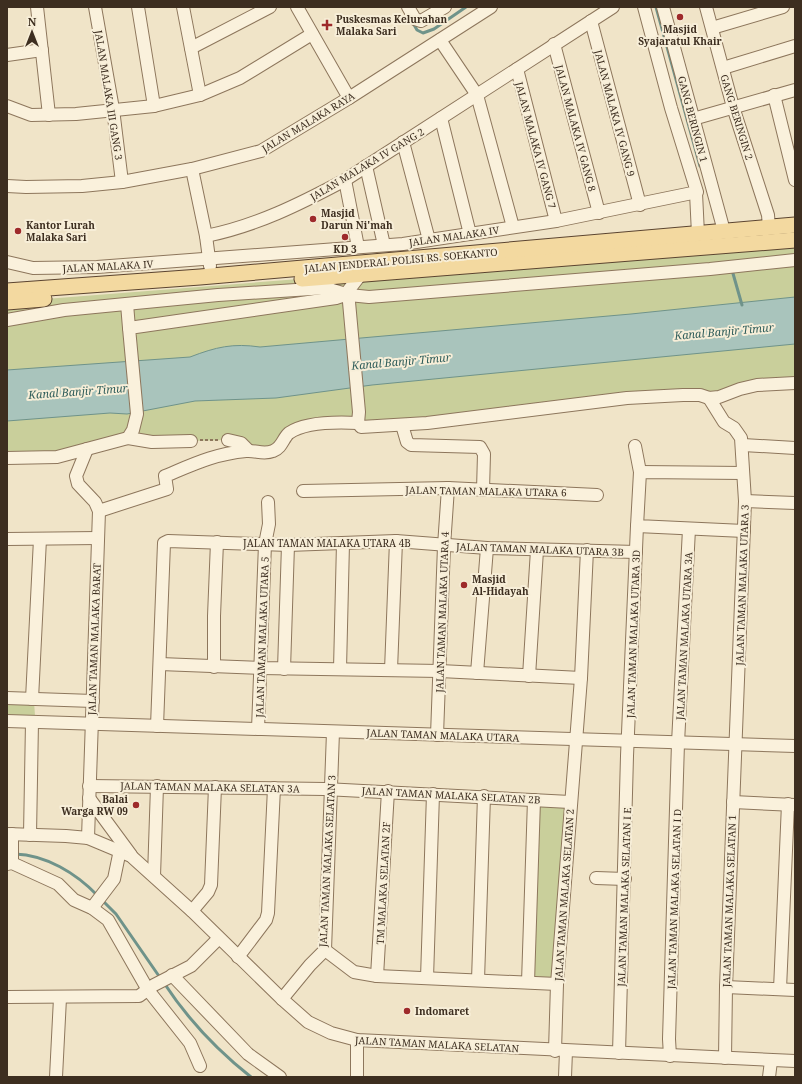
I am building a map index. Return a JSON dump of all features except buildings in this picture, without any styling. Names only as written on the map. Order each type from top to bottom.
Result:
[{"type":"main road","name":"JALAN JENDERAL POLISI RS. SOEKANTO","points":[[7,292],[211,276],[795,225]]},
{"type":"main road","name":"JALAN JENDERAL POLISI RS. SOEKANTO","points":[[7,302],[795,240]]},
{"type":"street","points":[[37,7],[49,115]]},
{"type":"street","name":"JALAN MALAKA III GANG 3","points":[[95,7],[113,109],[122,182]]},
{"type":"street","points":[[138,7],[154,106]]},
{"type":"street","points":[[183,7],[200,95]]},
{"type":"street","points":[[191,48],[270,7]]},
{"type":"street","points":[[297,7],[349,98]]},
{"type":"street","points":[[408,7],[413,17],[421,21],[445,7]]},
{"type":"street","name":"JALAN MALAKA RAYA","points":[[7,186],[26,188],[82,186],[122,182],[192,169],[261,151],[349,98],[491,7]]},
{"type":"street","name":"JALAN MALAKA IV GANG 2","points":[[206,236],[238,230],[301,203],[345,180],[612,7]]},
{"type":"street","points":[[644,7],[698,188],[696,192],[698,234]]},
{"type":"street","name":"GANG BERINGIN 1","points":[[664,7],[687,102],[724,231]]},
{"type":"street","name":"GANG BERINGIN 2","points":[[706,7],[733,107],[768,215],[769,227]]},
{"type":"street","points":[[712,28],[784,7]]},
{"type":"street","name":"JALAN MALAKA IV GANG 9","points":[[590,21],[640,205]]},
{"type":"street","points":[[7,106],[31,115],[49,115],[76,114],[154,106],[200,95],[240,78],[312,34]]},
{"type":"street","points":[[440,40],[477,95],[513,227]]},
{"type":"street","name":"JALAN MALAKA IV GANG 8","points":[[554,44],[599,213]]},
{"type":"street","points":[[723,68],[795,46]]},
{"type":"street","points":[[7,55],[42,50]]},
{"type":"street","name":"JALAN MALAKA IV GANG 7","points":[[516,69],[556,221]]},
{"type":"street","points":[[693,119],[795,90]]},
{"type":"street","points":[[774,95],[795,180]]},
{"type":"street","points":[[673,108],[687,102]]},
{"type":"street","points":[[441,118],[470,234]]},
{"type":"street","points":[[403,142],[429,240]]},
{"type":"street","points":[[366,166],[384,245]]},
{"type":"street","points":[[192,169],[206,236],[211,276]]},
{"type":"street","points":[[345,180],[358,247]]},
{"type":"street","name":"JALAN MALAKA IV","points":[[7,262],[43,268],[97,267],[209,260],[384,245],[429,240],[556,221],[640,205],[696,192]]},
{"type":"street","points":[[7,320],[64,310],[218,295],[326,288],[369,297],[745,266],[795,260]]},
{"type":"street","points":[[129,328],[336,298],[348,293],[361,274]]},
{"type":"street","points":[[336,276],[348,293],[360,427],[364,428],[402,425],[627,398],[683,395],[700,395],[709,398],[719,397],[740,389],[795,383]]},
{"type":"street","points":[[127,304],[137,414],[133,430],[128,438]]},
{"type":"street","name":"JALAN TAMAN MALAKA UTARA 3","points":[[709,398],[724,422],[734,428],[742,438],[743,445],[745,501],[736,744]]},
{"type":"street","points":[[86,449],[76,476],[78,484],[95,502],[98,511],[167,488],[165,476],[195,462],[211,457],[248,450],[261,454],[273,451],[279,448],[287,435],[295,430],[341,422],[359,417]]},
{"type":"street","points":[[402,425],[407,442],[411,445],[480,447],[484,454],[483,490]]},
{"type":"street","points":[[7,458],[57,457],[128,438],[152,442],[191,441]]},
{"type":"street","points":[[228,440],[241,443],[248,450]]},
{"type":"street","points":[[743,445],[795,448]]},
{"type":"street","name":"JALAN TAMAN MALAKA UTARA 3D","points":[[628,741],[640,472],[635,446]]},
{"type":"street","points":[[640,472],[743,473]]},
{"type":"street","name":"JALAN TAMAN MALAKA UTARA 6","points":[[303,491],[448,488],[597,495]]},
{"type":"street","name":"JALAN TAMAN MALAKA UTARA 4","points":[[437,735],[444,546],[448,488]]},
{"type":"street","points":[[745,501],[795,503]]},
{"type":"street","name":"JALAN TAMAN MALAKA UTARA 5","points":[[258,729],[265,544],[269,524],[268,502]]},
{"type":"street","name":"JALAN TAMAN MALAKA BARAT","points":[[88,838],[98,511]]},
{"type":"street","points":[[637,526],[744,531]]},
{"type":"street","name":"JALAN TAMAN MALAKA UTARA 3A","points":[[678,743],[689,529]]},
{"type":"street","points":[[7,539],[98,538]]},
{"type":"street","points":[[32,699],[40,539]]},
{"type":"street","name":"JALAN TAMAN MALAKA UTARA 4B","points":[[160,664],[164,543],[170,540],[288,545],[396,541],[444,546]]},
{"type":"street","points":[[391,670],[396,541]]},
{"type":"street","points":[[214,667],[217,542]]},
{"type":"street","points":[[340,669],[343,543]]},
{"type":"street","points":[[284,668],[288,545]]},
{"type":"street","name":"JALAN TAMAN MALAKA UTARA 3B","points":[[444,546],[636,552]]},
{"type":"street","points":[[477,673],[486,548]]},
{"type":"street","points":[[529,676],[537,550]]},
{"type":"street","name":"JALAN TAMAN MALAKA SELATAN 2","points":[[564,1077],[557,984],[570,802],[581,678],[587,550]]},
{"type":"street","points":[[157,726],[160,664],[214,667],[440,671],[581,678]]},
{"type":"street","points":[[7,698],[93,701]]},
{"type":"street","name":"JALAN TAMAN MALAKA UTARA","points":[[7,722],[795,746]]},
{"type":"street","points":[[30,834],[32,722]]},
{"type":"street","name":"JALAN TAMAN MALAKA SELATAN 3","points":[[282,999],[310,965],[325,950],[333,732]]},
{"type":"street","name":"JALAN TAMAN MALAKA SELATAN I E","points":[[620,1053],[628,741]]},
{"type":"street","name":"JALAN TAMAN MALAKA SELATAN I D","points":[[670,1056],[669,1039],[678,743]]},
{"type":"street","name":"JALAN TAMAN MALAKA SELATAN 1","points":[[725,1058],[726,987],[736,744]]},
{"type":"street","points":[[154,876],[157,786]]},
{"type":"street","name":"JALAN TAMAN MALAKA SELATAN 3A","points":[[89,792],[157,786],[331,789]]},
{"type":"street","points":[[192,911],[208,892],[211,885],[215,787]]},
{"type":"street","points":[[238,957],[266,920],[268,913],[274,788]]},
{"type":"street","name":"JALAN TAMAN MALAKA SELATAN 2B","points":[[331,789],[484,796],[570,802]]},
{"type":"street","name":"TM MALAKA SELATAN 2F","points":[[377,976],[388,791]]},
{"type":"street","points":[[89,792],[131,856]]},
{"type":"street","points":[[427,978],[434,794]]},
{"type":"street","points":[[478,980],[484,796]]},
{"type":"street","points":[[528,982],[534,800]]},
{"type":"street","points":[[733,802],[792,805],[780,989]]},
{"type":"street","name":"JALAN TAMAN MALAKA SELATAN","points":[[10,838],[30,834],[88,838],[120,850],[131,856],[192,911],[218,939],[282,999],[308,1022],[331,1033],[357,1040],[561,1051],[795,1061]]},
{"type":"street","points":[[10,838],[10,861],[58,884],[74,900],[95,905],[108,920],[151,988],[190,1043],[200,1066]]},
{"type":"street","points":[[95,905],[106,892],[114,879],[120,850]]},
{"type":"street","points":[[596,878],[624,879]]},
{"type":"street","points":[[7,997],[60,998],[139,996],[170,976],[191,966],[218,939]]},
{"type":"street","points":[[325,950],[354,972],[377,976],[557,984]]},
{"type":"street","points":[[170,976],[248,1054],[280,1077]]},
{"type":"street","points":[[726,987],[795,990]]},
{"type":"street","points":[[56,1077],[60,998]]},
{"type":"street","points":[[357,1040],[357,1077]]},
{"type":"street","points":[[769,1077],[771,1061]]},
{"type":"path","points":[[191,441],[228,440]]},
{"type":"green space","points":[[795,240],[795,383],[700,395],[427,423],[295,430],[273,451],[228,440],[191,441],[128,438],[87,449],[7,458],[7,302]]},
{"type":"green space","points":[[7,700],[34,701],[35,716],[7,715]]},
{"type":"green space","points":[[538,803],[566,805],[557,980],[529,979]]},
{"type":"water","name":"Kanal Banjir Timur","points":[[795,297],[795,344],[372,385],[276,398],[195,401],[127,414],[110,413],[7,421],[7,370],[190,357],[216,348],[241,345],[260,347],[631,314]]},
{"type":"waterway","points":[[413,23],[417,30],[423,33],[434,29],[466,7]]},
{"type":"waterway","points":[[656,7],[700,166]]},
{"type":"waterway","points":[[732,270],[742,305]]},
{"type":"waterway","points":[[15,854],[38,858],[60,867],[80,880],[98,896]]},
{"type":"waterway","points":[[102,900],[116,914],[161,979]]},
{"type":"waterway","points":[[164,983],[183,1009],[215,1045],[251,1077]]},
{"type":"place","name":"Masjid Syajaratul Khair","points":[[680,17]]},
{"type":"place","name":"Puskesmas Kelurahan Malaka Sari","points":[[327,25]]},
{"type":"place","name":"Masjid Darun Ni'mah","points":[[313,219]]},
{"type":"place","name":"Kantor Lurah Malaka Sari","points":[[18,231]]},
{"type":"place","name":"KD 3","points":[[345,237]]},
{"type":"place","name":"Masjid Al-Hidayah","points":[[464,585]]},
{"type":"place","name":"Balai Warga RW 09","points":[[136,805]]},
{"type":"place","name":"Indomaret","points":[[407,1011]]}]
